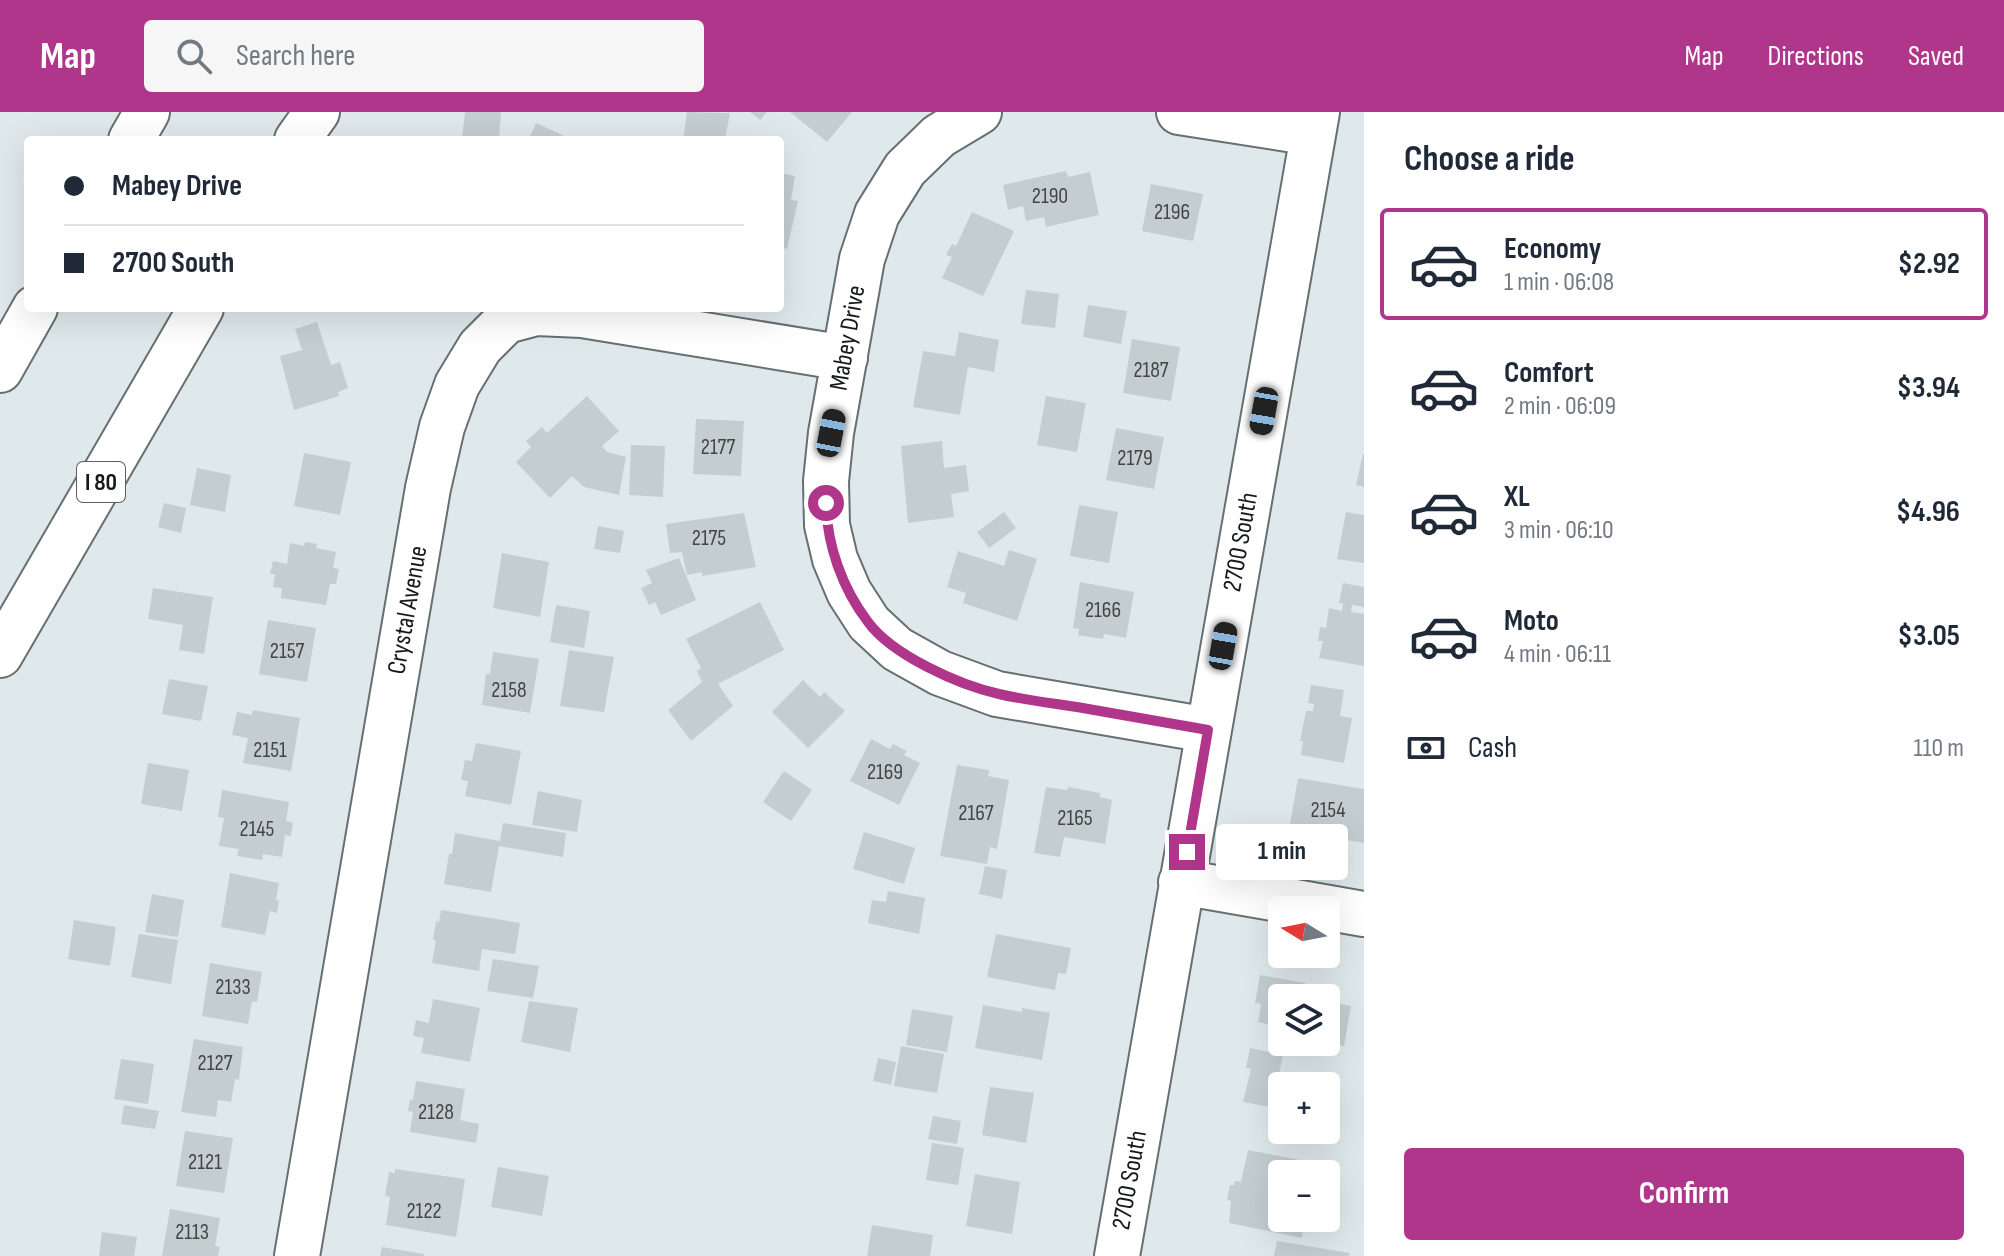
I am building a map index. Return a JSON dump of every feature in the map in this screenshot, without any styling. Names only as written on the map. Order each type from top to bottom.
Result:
[{"type":"main road","points":[[133,136],[147,112]]},
{"type":"main road","points":[[300,136],[315,112]]},
{"type":"main road","name":"Mabey Drive","points":[[979,112],[939,136],[905,169],[877,214],[862,259],[831,433],[826,481],[827,525],[835,559],[849,592],[869,623],[897,649],[940,673],[997,694],[1208,730]]},
{"type":"main road","points":[[1179,112],[1315,123]]},
{"type":"main road","name":"2700 South","points":[[1117,1256],[1315,123]]},
{"type":"main road","points":[[0,370],[33,312]]},
{"type":"main road","name":"I 80","points":[[0,655],[199,312]]},
{"type":"main road","name":"Crystal Avenue","points":[[297,1256],[428,488],[442,427],[457,385],[480,347],[506,321],[536,313],[582,315],[845,358]]},
{"type":"main road","points":[[1181,882],[1364,914]]},
{"type":"building","points":[[465,112],[501,112],[499,136],[462,136]]},
{"type":"building","points":[[687,112],[730,113],[726,136],[684,136]]},
{"type":"building","points":[[750,112],[767,112],[760,120]]},
{"type":"building","points":[[790,112],[852,112],[827,142]]},
{"type":"building","points":[[536,123],[564,136],[530,136]]},
{"type":"building","points":[[1066,171],[1068,177],[1090,172],[1099,215],[1046,227],[1044,217],[1026,221],[1023,206],[1008,210],[1003,185]]},
{"type":"building","points":[[784,174],[795,176],[791,200],[798,201],[787,249],[784,248]]},
{"type":"building","points":[[1151,184],[1203,194],[1193,241],[1142,231]]},
{"type":"building","points":[[972,212],[1014,231],[983,296],[942,278],[952,257],[946,255],[952,244],[956,246]]},
{"type":"building","points":[[1026,290],[1059,294],[1055,328],[1021,324]]},
{"type":"building","points":[[1088,305],[1127,311],[1121,344],[1083,337]]},
{"type":"building","points":[[317,322],[331,365],[340,362],[348,388],[338,392],[339,396],[294,410],[280,356],[302,350],[295,329]]},
{"type":"building","points":[[959,332],[999,340],[994,372],[968,367],[960,415],[913,407],[923,351],[955,356]]},
{"type":"building","points":[[1132,339],[1180,347],[1171,401],[1123,393]]},
{"type":"building","points":[[587,396],[619,431],[602,446],[607,452],[626,457],[619,495],[584,487],[572,476],[550,498],[516,462],[531,447],[526,441],[542,427],[547,433]]},
{"type":"building","points":[[1046,396],[1086,403],[1077,452],[1037,445]]},
{"type":"building","points":[[696,419],[744,421],[741,476],[693,474]]},
{"type":"building","points":[[1116,428],[1164,437],[1154,489],[1106,480]]},
{"type":"building","points":[[942,441],[944,468],[966,465],[969,491],[951,494],[954,517],[908,523],[901,446]]},
{"type":"building","points":[[631,445],[665,446],[663,497],[629,495]]},
{"type":"building","points":[[304,453],[351,462],[340,515],[294,506]]},
{"type":"building","points":[[1364,454],[1364,487],[1356,485]]},
{"type":"building","points":[[197,468],[231,475],[225,512],[190,505]]},
{"type":"building","points":[[164,503],[186,508],[181,533],[158,527]]},
{"type":"building","points":[[1079,505],[1118,512],[1109,563],[1070,556]]},
{"type":"building","points":[[1004,512],[1016,528],[989,548],[977,532]]},
{"type":"building","points":[[1346,512],[1364,515],[1364,563],[1337,559]]},
{"type":"building","points":[[744,513],[756,567],[702,576],[702,572],[687,575],[682,552],[670,553],[666,524]]},
{"type":"building","points":[[598,526],[624,531],[620,553],[594,549]]},
{"type":"building","points":[[305,542],[336,552],[333,568],[339,569],[336,584],[330,584],[326,605],[281,598],[282,588],[273,587],[275,574],[270,574],[273,561],[287,564],[290,543],[304,546]]},
{"type":"building","points":[[1009,550],[1037,559],[1017,621],[963,603],[966,593],[947,587],[958,551],[1004,566]]},
{"type":"building","points":[[502,553],[549,562],[540,617],[493,608]]},
{"type":"building","points":[[679,558],[696,600],[661,615],[655,602],[649,605],[641,588],[652,583],[646,570]]},
{"type":"building","points":[[1080,582],[1134,592],[1126,638],[1104,634],[1103,639],[1078,635],[1079,629],[1073,628]]},
{"type":"building","points":[[1343,583],[1364,587],[1364,607],[1352,605],[1351,612],[1364,614],[1364,666],[1319,658],[1323,641],[1318,641],[1320,627],[1326,628],[1329,608],[1342,611],[1343,603],[1339,603]]},
{"type":"building","points":[[153,588],[213,597],[204,654],[179,650],[183,625],[148,619]]},
{"type":"building","points":[[760,602],[784,650],[718,684],[733,706],[691,741],[668,710],[702,682],[697,671],[701,668],[686,639]]},
{"type":"building","points":[[556,605],[590,611],[584,648],[550,642]]},
{"type":"building","points":[[268,620],[316,628],[307,682],[259,674]]},
{"type":"building","points":[[569,650],[614,657],[604,712],[560,706]]},
{"type":"building","points":[[493,652],[539,659],[530,713],[482,705]]},
{"type":"building","points":[[169,679],[208,686],[201,721],[162,714]]},
{"type":"building","points":[[803,680],[820,697],[824,692],[845,711],[808,748],[772,712]]},
{"type":"building","points":[[1311,685],[1344,690],[1340,716],[1352,718],[1344,763],[1301,755],[1303,741],[1300,741],[1306,711],[1313,711],[1314,704],[1308,703]]},
{"type":"building","points":[[253,710],[300,718],[291,771],[243,763],[248,738],[232,735],[237,712],[252,715]]},
{"type":"building","points":[[871,739],[890,749],[893,744],[907,751],[904,755],[920,763],[899,805],[850,781]]},
{"type":"building","points":[[476,743],[521,751],[511,805],[465,796],[468,781],[461,780],[465,760],[472,761]]},
{"type":"building","points":[[148,763],[189,770],[182,811],[141,804]]},
{"type":"building","points":[[957,765],[989,770],[988,776],[1009,780],[997,849],[990,847],[987,864],[940,856]]},
{"type":"building","points":[[784,771],[812,790],[791,821],[763,802]]},
{"type":"building","points":[[1298,778],[1364,789],[1364,843],[1289,830]]},
{"type":"building","points":[[1046,787],[1067,790],[1068,787],[1100,793],[1100,797],[1112,800],[1105,844],[1064,837],[1060,857],[1034,853]]},
{"type":"building","points":[[222,790],[289,802],[286,821],[293,823],[291,836],[285,835],[282,857],[263,854],[262,860],[237,856],[239,849],[219,846],[224,818],[218,817]]},
{"type":"building","points":[[538,791],[582,800],[577,832],[532,825]]},
{"type":"building","points":[[503,823],[566,833],[563,857],[499,846],[491,892],[444,884],[455,833],[500,841]]},
{"type":"building","points":[[864,832],[915,848],[904,884],[853,869]]},
{"type":"building","points":[[985,866],[1007,870],[1002,899],[979,894]]},
{"type":"building","points":[[230,873],[279,883],[277,913],[270,911],[265,935],[221,927]]},
{"type":"building","points":[[888,891],[925,898],[919,934],[868,923],[872,900],[886,902]]},
{"type":"building","points":[[152,894],[184,900],[178,937],[145,932]]},
{"type":"building","points":[[441,910],[520,923],[515,954],[482,949],[479,971],[432,963],[436,921],[439,922]]},
{"type":"building","points":[[74,920],[116,927],[110,966],[68,959]]},
{"type":"building","points":[[139,934],[178,940],[171,984],[131,977]]},
{"type":"building","points":[[996,934],[1071,948],[1066,974],[1058,973],[1055,990],[987,977]]},
{"type":"building","points":[[493,959],[539,966],[533,998],[487,991]]},
{"type":"building","points":[[210,963],[262,972],[257,1002],[252,1001],[248,1024],[202,1016]]},
{"type":"building","points":[[1260,975],[1305,983],[1268,984],[1268,1024],[1258,1022],[1261,1004],[1255,1003]]},
{"type":"building","points":[[433,999],[480,1008],[470,1062],[421,1053],[424,1038],[413,1036],[416,1020],[429,1023]]},
{"type":"building","points":[[529,1001],[578,1008],[570,1052],[521,1042]]},
{"type":"building","points":[[1340,1004],[1351,1006],[1344,1046],[1340,1045]]},
{"type":"building","points":[[983,1005],[1050,1013],[1042,1060],[975,1048]]},
{"type":"building","points":[[912,1009],[953,1016],[947,1052],[906,1045]]},
{"type":"building","points":[[194,1039],[243,1047],[239,1080],[235,1079],[231,1102],[218,1100],[216,1117],[181,1112]]},
{"type":"building","points":[[901,1046],[944,1054],[937,1093],[894,1086]]},
{"type":"building","points":[[1250,1048],[1268,1052],[1268,1056],[1283,1056],[1279,1072],[1268,1072],[1268,1106],[1243,1102],[1251,1069],[1246,1068]]},
{"type":"building","points":[[878,1058],[896,1062],[891,1085],[873,1081]]},
{"type":"building","points":[[121,1059],[154,1064],[148,1104],[114,1099]]},
{"type":"building","points":[[416,1081],[465,1089],[460,1120],[479,1124],[476,1143],[410,1132],[413,1112],[408,1111]]},
{"type":"building","points":[[990,1087],[1034,1093],[1026,1143],[982,1135]]},
{"type":"building","points":[[124,1105],[159,1111],[155,1129],[121,1124]]},
{"type":"building","points":[[933,1116],[961,1121],[957,1144],[928,1139]]},
{"type":"building","points":[[185,1131],[233,1138],[224,1193],[176,1186]]},
{"type":"building","points":[[932,1143],[964,1148],[958,1185],[926,1180]]},
{"type":"building","points":[[1248,1150],[1300,1160],[1268,1160],[1268,1231],[1229,1223],[1231,1201],[1227,1200],[1230,1185],[1234,1185],[1235,1181],[1241,1182]]},
{"type":"building","points":[[498,1167],[549,1176],[542,1216],[491,1207]]},
{"type":"building","points":[[395,1169],[465,1179],[456,1237],[386,1225],[390,1197],[385,1196],[389,1172],[395,1173]]},
{"type":"building","points":[[975,1174],[1020,1182],[1012,1234],[966,1226]]},
{"type":"building","points":[[170,1209],[220,1218],[215,1246],[220,1247],[218,1256],[162,1256]]},
{"type":"building","points":[[872,1225],[933,1235],[930,1256],[867,1256]]},
{"type":"building","points":[[102,1232],[137,1237],[134,1256],[99,1256]]},
{"type":"building","points":[[1273,1232],[1303,1232],[1302,1238]]},
{"type":"building","points":[[1277,1241],[1350,1253],[1349,1256],[1274,1256]]},
{"type":"building","points":[[382,1247],[424,1254],[424,1256],[380,1256]]},
{"type":"route","points":[[826,503],[827,525],[835,559],[849,592],[869,623],[897,649],[940,673],[997,694],[1208,730],[1187,852]]}]
